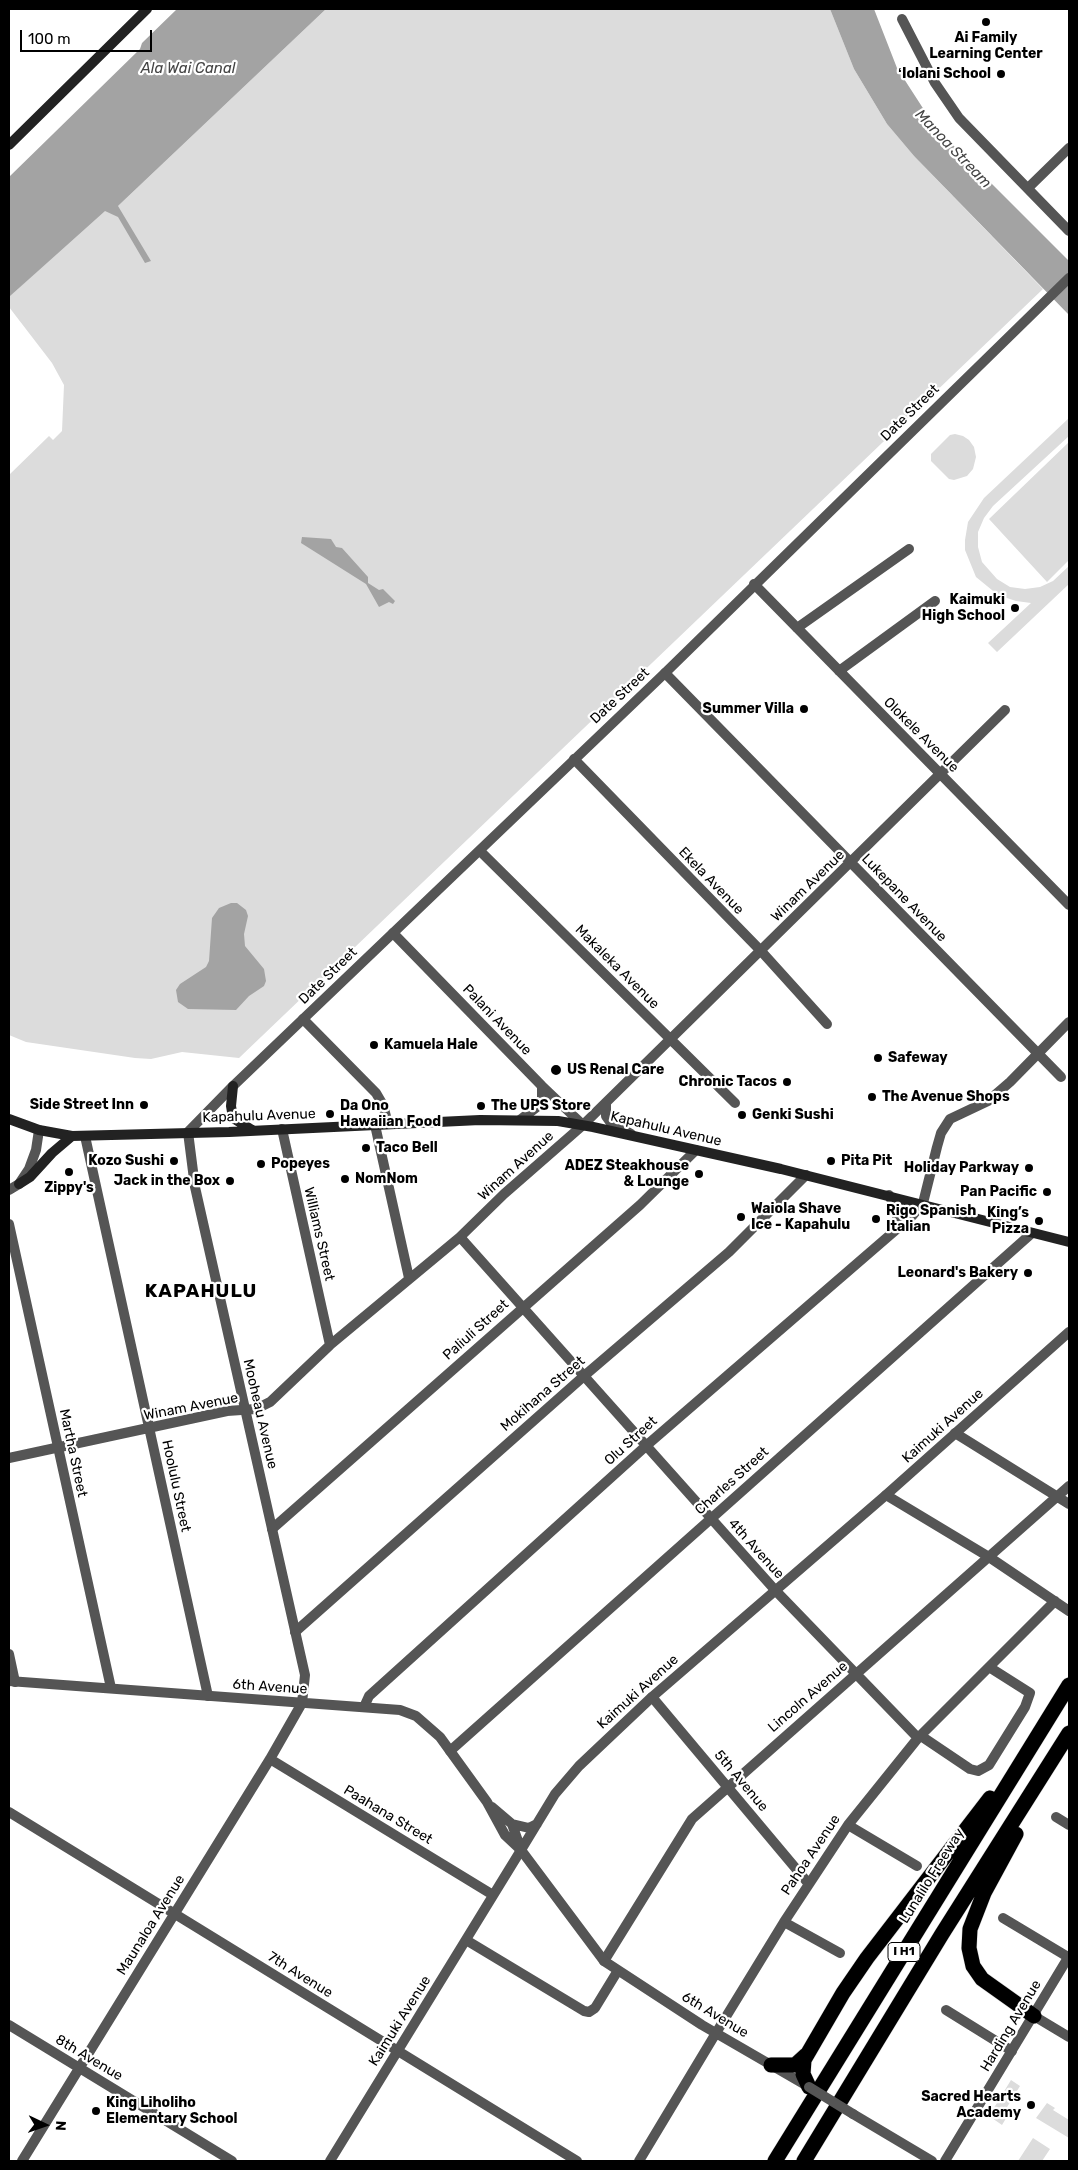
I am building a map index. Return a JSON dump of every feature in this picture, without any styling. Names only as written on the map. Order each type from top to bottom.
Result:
[{"type":"highway","name":"Lunalilo Freeway","points":[[775,2161],[1069,1685]]},
{"type":"highway","points":[[1034,2016],[998,1992],[978,1975],[971,1960],[969,1935],[984,1893],[1069,1734]]},
{"type":"highway","name":"I H1","points":[[804,2161],[942,1934],[1069,1734]]},
{"type":"highway","points":[[809,2087],[802,2070],[806,2055],[867,1958],[1034,1742]]},
{"type":"highway","points":[[771,2065],[794,2065],[806,2055]]},
{"type":"main road","points":[[9,145],[148,9]]},
{"type":"main road","points":[[233,1086],[231,1106],[233,1118],[252,1130]]},
{"type":"main road","name":"Kapahulu Avenue","points":[[9,1119],[39,1130],[72,1136],[520,1120],[583,1125],[923,1203],[1069,1242]]},
{"type":"main road","points":[[19,1184],[30,1177],[52,1153],[72,1136]]},
{"type":"street","points":[[902,19],[935,83],[960,118],[989,151],[1069,231]]},
{"type":"street","points":[[1028,188],[1069,148]]},
{"type":"street","name":"Date Street","points":[[188,1132],[233,1086],[665,673],[1069,278]]},
{"type":"street","points":[[797,628],[909,549]]},
{"type":"street","name":"Olokele Avenue","points":[[754,584],[1069,905]]},
{"type":"street","points":[[839,671],[936,601]]},
{"type":"street","name":"Lukepane Avenue","points":[[665,673],[1036,1054],[1061,1077]]},
{"type":"street","name":"Winam Avenue","points":[[9,1458],[228,1411],[256,1409],[270,1402],[330,1345],[409,1278],[460,1238],[504,1194],[606,1104],[942,775],[1005,710]]},
{"type":"street","name":"Ekela Avenue","points":[[574,759],[761,951],[827,1024]]},
{"type":"street","name":"Makaleka Avenue","points":[[480,851],[735,1102]]},
{"type":"street","name":"Palani Avenue","points":[[393,933],[542,1086],[583,1125]]},
{"type":"street","points":[[303,1019],[376,1093],[383,1105],[388,1124]]},
{"type":"street","points":[[923,1203],[941,1133],[950,1119],[988,1100],[1010,1082],[1069,1022]]},
{"type":"street","points":[[520,1120],[542,1103],[542,1086]]},
{"type":"street","points":[[606,1104],[606,1116],[611,1123],[637,1137]]},
{"type":"street","points":[[375,1125],[409,1278]]},
{"type":"street","name":"Williams Street","points":[[282,1129],[330,1345]]},
{"type":"street","points":[[9,1190],[19,1184],[29,1169],[39,1130]]},
{"type":"street","name":"Mooheau Avenue","points":[[188,1132],[194,1187],[305,1675],[302,1703]]},
{"type":"street","name":"Hoolulu Street","points":[[85,1136],[208,1696]]},
{"type":"street","name":"Paliuli Street","points":[[272,1530],[640,1205],[696,1150]]},
{"type":"street","name":"Mokihana Street","points":[[295,1632],[584,1376],[729,1252],[806,1175]]},
{"type":"street","points":[[889,1195],[898,1213],[895,1230]]},
{"type":"street","name":"Olu Street","points":[[364,1707],[368,1696],[647,1445],[895,1230],[923,1203]]},
{"type":"street","name":"Martha Street","points":[[9,1224],[111,1688]]},
{"type":"street","name":"Charles Street","points":[[450,1751],[1032,1232]]},
{"type":"street","name":"4th Avenue","points":[[460,1238],[775,1590],[854,1674],[919,1737],[970,1769],[982,1770],[989,1765],[1025,1707],[1030,1693],[989,1667]]},
{"type":"street","name":"Kaimuki Avenue","points":[[330,2161],[555,1794],[579,1766],[652,1697],[886,1495],[1069,1332]]},
{"type":"street","points":[[955,1434],[1069,1504]]},
{"type":"street","name":"Lincoln Avenue","points":[[604,1962],[692,1818],[1069,1486]]},
{"type":"street","points":[[886,1495],[989,1557],[1069,1611]]},
{"type":"street","name":"Pahoa Avenue","points":[[639,2161],[808,1883],[848,1825],[919,1737],[1055,1601]]},
{"type":"street","points":[[9,1654],[12,1682]]},
{"type":"street","name":"6th Avenue","points":[[12,1682],[400,1710],[416,1716],[432,1728],[450,1751],[487,1802],[505,1835],[521,1850],[604,1962],[716,2033],[932,2161]]},
{"type":"street","name":"5th Avenue","points":[[652,1697],[808,1883]]},
{"type":"street","name":"Maunaloa Avenue","points":[[22,2161],[270,1759],[302,1703]]},
{"type":"street","name":"Paahana Street","points":[[270,1759],[493,1895]]},
{"type":"street","name":"6th Avenue","points":[[487,1802],[512,1824],[521,1850]]},
{"type":"street","name":"7th Avenue","points":[[9,1812],[578,2161]]},
{"type":"street","points":[[1056,1817],[1069,1825]]},
{"type":"street","points":[[512,1824],[529,1828],[537,1824]]},
{"type":"street","points":[[848,1825],[917,1866]]},
{"type":"street","points":[[1003,1918],[1069,1956]]},
{"type":"street","points":[[784,1922],[840,1953]]},
{"type":"street","points":[[466,1940],[584,2011],[589,2012],[595,2008],[618,1972]]},
{"type":"street","name":"Harding Avenue","points":[[945,2161],[1069,1956]]},
{"type":"street","points":[[946,2010],[1012,2051]]},
{"type":"street","points":[[1034,2016],[1069,2037]]},
{"type":"street","name":"8th Avenue","points":[[9,2025],[232,2161]]},
{"type":"shaded area","points":[[326,9],[830,9],[854,69],[887,124],[914,156],[1043,289],[239,1058],[182,1052],[151,1059],[135,1058],[26,1042],[9,1035],[9,475],[49,436],[53,440],[62,431],[64,385],[52,363],[9,307],[9,297],[101,212],[118,206]]},
{"type":"shaded area","points":[[1069,418],[1069,436],[993,506],[984,518],[978,532],[978,547],[982,562],[997,579],[1010,587],[1025,589],[1040,587],[1053,581],[1069,566],[1069,584],[997,652],[988,643],[1031,603],[1016,601],[998,595],[976,577],[965,550],[968,522],[984,498]]},
{"type":"shaded area","points":[[955,434],[969,440],[974,447],[976,457],[973,469],[967,476],[954,480],[949,479],[931,461],[931,454],[950,435]]},
{"type":"shaded area","points":[[1069,442],[1069,560],[1047,582],[989,519]]},
{"type":"shaded area","points":[[1011,2080],[1020,2086],[1004,2112],[1008,2115],[1002,2125],[989,2116]]},
{"type":"shaded area","points":[[1047,2103],[1055,2108],[1053,2110],[1069,2120],[1069,2138],[1036,2118]]},
{"type":"shaded area","points":[[1033,2138],[1050,2149],[1042,2161],[1018,2161]]},
{"type":"water","name":"Ala Wai Canal","points":[[177,9],[326,9],[118,206],[151,261],[145,263],[118,217],[105,211],[9,297],[9,177],[140,49],[142,43]]},
{"type":"water","name":"Manoa Stream","points":[[830,9],[874,9],[897,68],[928,116],[953,145],[1069,261],[1069,315],[914,156],[887,124],[854,69]]},
{"type":"water","points":[[302,537],[331,539],[336,547],[342,548],[368,577],[368,583],[379,590],[383,589],[395,601],[393,604],[389,602],[379,607],[366,584],[301,543]]},
{"type":"water","points":[[231,903],[237,903],[246,910],[248,916],[244,934],[245,946],[264,969],[266,981],[264,986],[249,996],[236,1010],[188,1009],[178,1002],[176,990],[180,984],[206,967],[209,961],[212,918],[219,908]]},
{"type":"place","name":"Ai Family Learning Center","points":[[986,22]]},
{"type":"place","name":"ʻIolani School","points":[[1001,74]]},
{"type":"place","name":"Kaimuki High School","points":[[1015,608]]},
{"type":"place","name":"Summer Villa","points":[[804,709]]},
{"type":"place","name":"Kamuela Hale","points":[[374,1045]]},
{"type":"place","name":"Safeway","points":[[878,1058]]},
{"type":"place","name":"US Renal Care","points":[[556,1070]]},
{"type":"place","name":"Chronic Tacos","points":[[787,1082]]},
{"type":"place","name":"The Avenue Shops","points":[[872,1097]]},
{"type":"place","name":"Side Street Inn","points":[[144,1105]]},
{"type":"place","name":"The UPS Store","points":[[481,1106]]},
{"type":"place","name":"Da Ono Hawaiian Food","points":[[330,1114]]},
{"type":"place","name":"Genki Sushi","points":[[742,1115]]},
{"type":"place","name":"Taco Bell","points":[[366,1148]]},
{"type":"place","name":"Kozo Sushi","points":[[174,1161]]},
{"type":"place","name":"Pita Pit","points":[[831,1161]]},
{"type":"place","name":"Popeyes","points":[[261,1164]]},
{"type":"place","name":"Holiday Parkway","points":[[1029,1168]]},
{"type":"place","name":"Zippy's","points":[[69,1172]]},
{"type":"place","name":"ADEZ Steakhouse & Lounge","points":[[699,1174]]},
{"type":"place","name":"NomNom","points":[[345,1179]]},
{"type":"place","name":"Jack in the Box","points":[[230,1181]]},
{"type":"place","name":"Pan Pacific","points":[[1047,1192]]},
{"type":"place","name":"Waiola Shave Ice - Kapahulu","points":[[741,1217]]},
{"type":"place","name":"Rigo Spanish Italian","points":[[876,1219]]},
{"type":"place","name":"King’s Pizza","points":[[1039,1221]]},
{"type":"place","name":"Leonard's Bakery","points":[[1028,1273]]},
{"type":"place","name":"Sacred Hearts Academy","points":[[1031,2105]]},
{"type":"place","name":"King Liholiho Elementary School","points":[[96,2111]]},
{"type":"district","name":"KAPAHULU","points":[[201,1292]]}]
